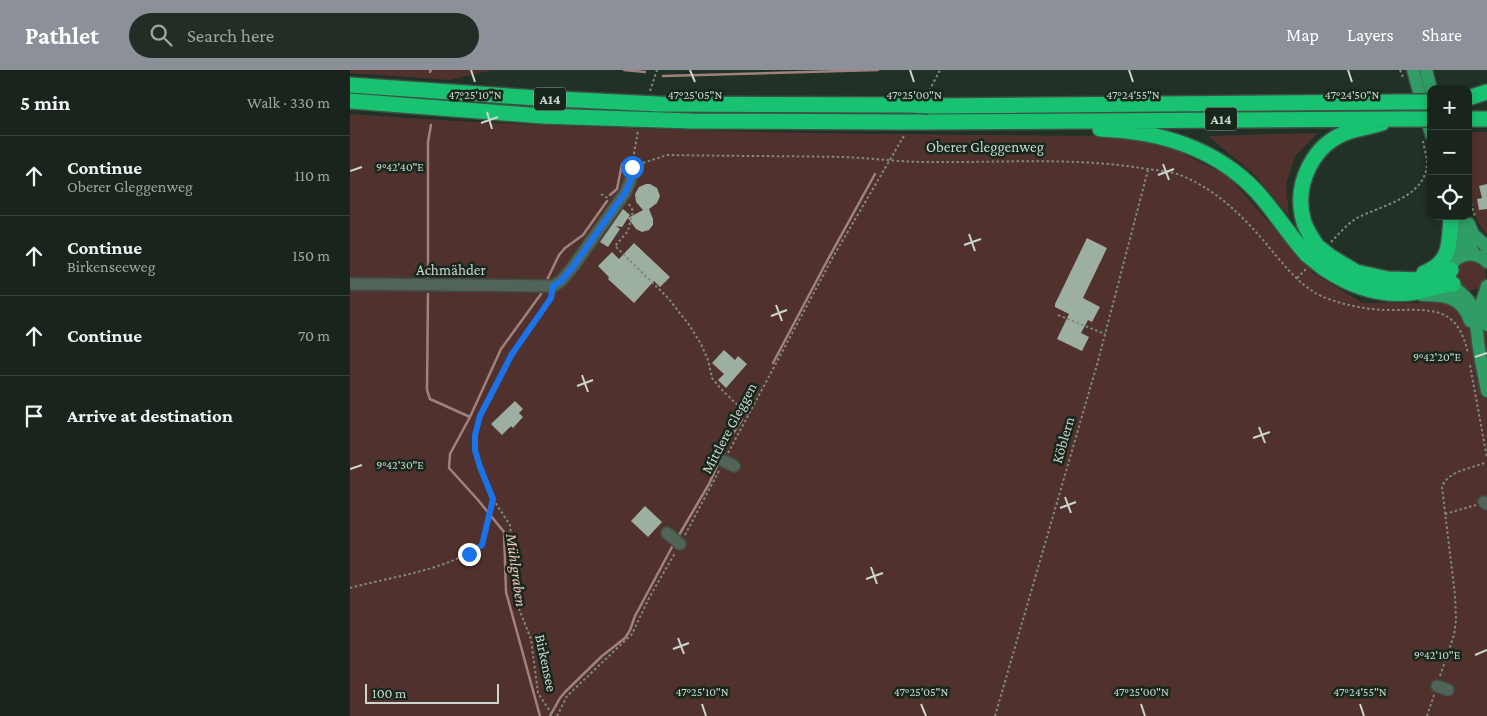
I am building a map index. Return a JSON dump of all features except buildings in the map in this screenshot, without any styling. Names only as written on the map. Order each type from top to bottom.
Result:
[{"type":"highway","name":"A14","points":[[350,85],[658,104],[909,106],[929,99],[1427,102]]},
{"type":"highway","points":[[1472,97],[1487,92]]},
{"type":"highway","name":"A14","points":[[350,101],[551,116],[902,129],[920,122],[1427,119]]},
{"type":"highway","points":[[1472,103],[1487,103]]},
{"type":"highway","points":[[1400,118],[1347,132],[1331,141],[1316,154],[1307,168],[1302,184],[1300,203],[1303,220],[1319,256],[1338,278],[1360,288],[1383,292],[1410,286],[1436,277],[1456,276]]},
{"type":"highway","points":[[1472,119],[1487,119]]},
{"type":"highway","points":[[1047,121],[1070,128],[1107,129],[1150,134],[1196,148],[1240,175],[1257,192],[1293,240],[1319,256]]},
{"type":"highway","points":[[1410,286],[1428,271],[1441,264],[1451,240],[1451,220]]},
{"type":"main road","points":[[1426,70],[1430,85]]},
{"type":"main road","points":[[1409,74],[1426,136]]},
{"type":"main road","points":[[1453,220],[1460,249],[1456,276],[1472,306],[1478,329],[1478,342]]},
{"type":"main road","points":[[1461,220],[1470,248],[1475,255]]},
{"type":"main road","points":[[1468,220],[1473,234],[1487,247]]},
{"type":"main road","points":[[1456,276],[1468,254],[1475,255],[1487,262]]},
{"type":"main road","points":[[1456,276],[1476,294],[1486,287]]},
{"type":"main road","points":[[1410,286],[1423,295],[1439,294],[1457,301],[1468,314],[1478,342],[1487,390]]},
{"type":"main road","points":[[1486,287],[1482,302],[1487,325]]},
{"type":"street","points":[[553,286],[561,281],[572,268],[625,193],[630,182],[632,167]]},
{"type":"street","name":"Achmähder","points":[[350,284],[553,286]]},
{"type":"street","points":[[666,533],[680,544]]},
{"type":"path","points":[[650,93],[658,70]]},
{"type":"path","points":[[929,99],[940,70]]},
{"type":"path","points":[[1400,70],[1409,74]]},
{"type":"path","points":[[632,167],[638,129]]},
{"type":"path","name":"Mittlere Gleggen","points":[[557,716],[567,696],[632,634],[649,598],[729,464],[748,416],[832,257],[890,160],[902,129]]},
{"type":"path","points":[[1297,278],[1355,219],[1408,194],[1419,185],[1425,173],[1427,161],[1426,136]]},
{"type":"path","name":"Oberer Gleggenweg","points":[[632,167],[667,155],[845,158],[924,162],[1087,162],[1117,164],[1178,174],[1200,184],[1220,197],[1245,220],[1297,278],[1324,298],[1346,305],[1390,310],[1426,309],[1440,312],[1456,323],[1464,337],[1487,458]]},
{"type":"path","name":"Köblern","points":[[995,716],[1106,334],[1148,170]]},
{"type":"path","points":[[625,193],[633,211],[629,219],[628,231],[615,246],[668,298],[690,326],[708,360],[712,378],[748,416]]},
{"type":"path","name":"Birkensee","points":[[552,716],[538,693],[531,639],[519,609],[510,525],[493,499],[480,467],[475,450],[475,435],[480,416],[512,354],[551,298],[553,286]]},
{"type":"path","points":[[1058,315],[1106,334]]},
{"type":"path","points":[[1427,716],[1442,688],[1456,620],[1455,595],[1442,487],[1444,481],[1452,474],[1484,463]]},
{"type":"path","points":[[350,588],[421,571],[469,554],[482,545],[493,499]]},
{"type":"path","points":[[1445,514],[1485,503]]},
{"type":"shaded area","points":[[350,70],[493,70],[449,80],[350,73]]},
{"type":"shaded area","points":[[350,114],[638,129],[1120,136],[1178,151],[1229,177],[1314,274],[1363,303],[1439,303],[1487,300],[1487,716],[350,716]]},
{"type":"shaded area","points":[[1472,132],[1487,132],[1487,234],[1475,214],[1472,200]]},
{"type":"shaded area","points":[[1318,133],[1295,156],[1286,185],[1289,216],[1256,176],[1208,136]]},
{"type":"shaded area","points":[[1471,260],[1477,261],[1485,269],[1485,281],[1477,289],[1471,290],[1465,289],[1457,281],[1456,275],[1457,269],[1465,261]]},
{"type":"waterway","points":[[624,70],[645,72]]},
{"type":"waterway","points":[[663,76],[878,70]]},
{"type":"waterway","name":"Mühlgraben","points":[[428,278],[428,142],[431,125]]},
{"type":"waterway","points":[[610,195],[617,189],[622,164]]},
{"type":"waterway","points":[[773,363],[875,174]]},
{"type":"waterway","points":[[546,282],[559,255],[565,248],[583,235],[607,201]]},
{"type":"waterway","name":"Mühlgraben","points":[[428,294],[427,390],[430,399],[470,417],[450,454],[449,468],[504,532],[506,592],[540,716]]},
{"type":"waterway","points":[[470,417],[501,349],[541,294]]},
{"type":"waterway","points":[[679,535],[709,484],[727,443],[742,419]]},
{"type":"waterway","points":[[550,716],[566,691],[602,656],[625,638],[672,547]]},
{"type":"route","points":[[469,554],[482,545],[493,499],[475,450],[475,435],[480,416],[512,354],[551,298],[553,286],[561,281],[572,268],[625,193],[630,182],[632,167]]}]
